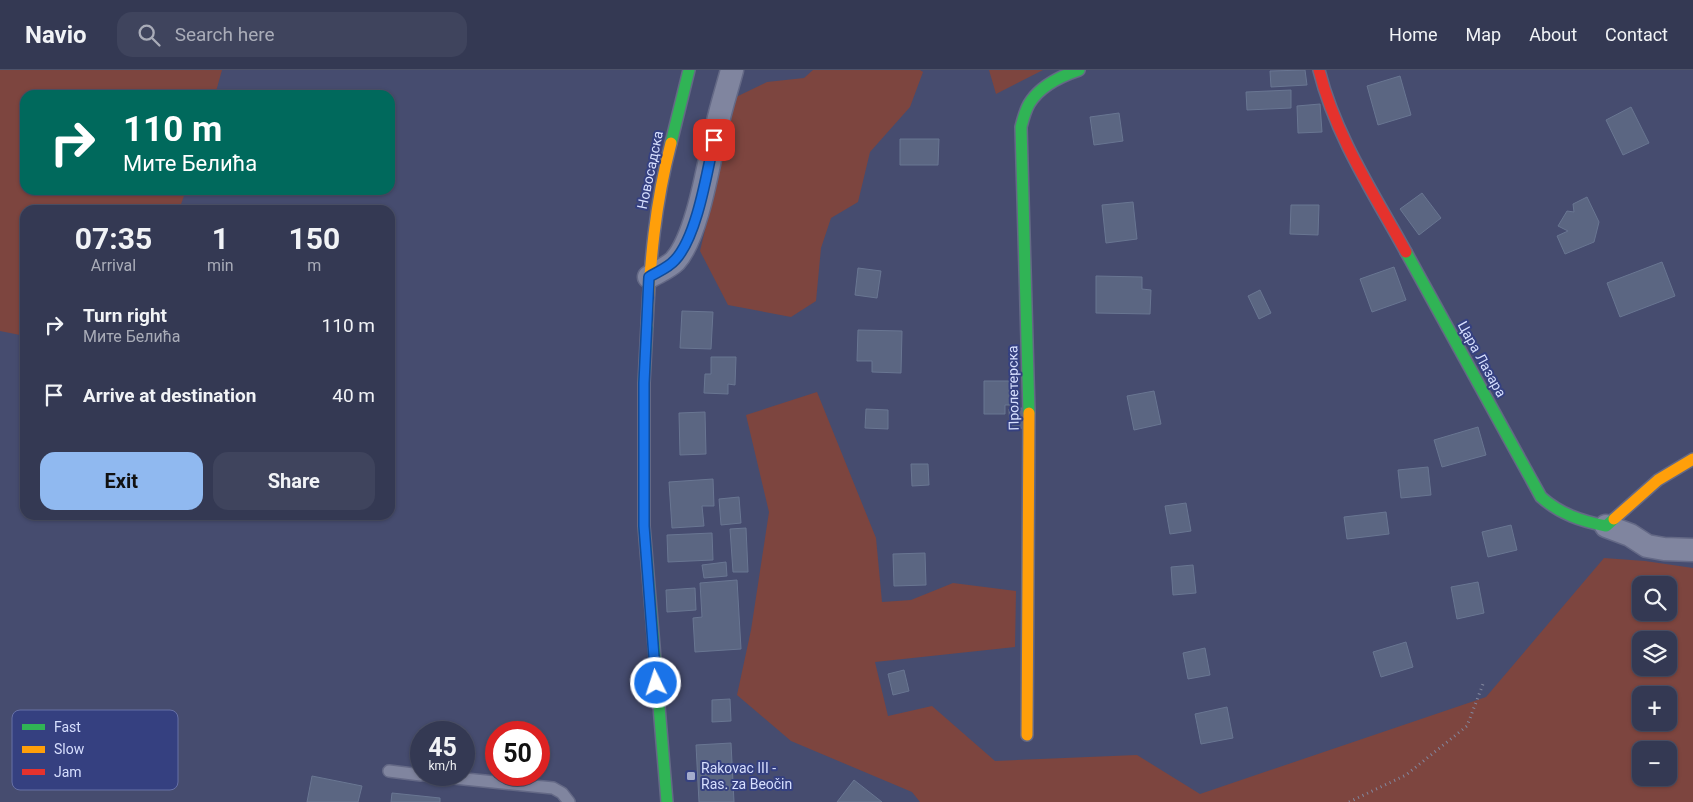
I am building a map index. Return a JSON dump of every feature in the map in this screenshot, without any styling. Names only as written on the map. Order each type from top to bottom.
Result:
[{"type":"street","name":"Новосадска","points":[[668,802],[644,526],[644,383],[649,277],[656,211],[663,174],[689,70]]},
{"type":"street","points":[[649,277],[674,261],[682,251],[691,230],[699,206],[732,70]]},
{"type":"street","name":"Пролетерска","points":[[1027,735],[1029,392],[1020,158],[1021,128],[1028,104],[1046,86],[1070,72],[1079,70]]},
{"type":"street","name":"Цара Лазара","points":[[1319,70],[1325,94],[1354,158],[1541,496],[1552,507],[1563,514],[1585,522],[1606,526]]},
{"type":"street","points":[[1693,459],[1679,465],[1643,493],[1606,526],[1630,535],[1647,546],[1664,549],[1693,550]]},
{"type":"lane","points":[[389,772],[410,774]]},
{"type":"lane","points":[[475,780],[553,788],[562,793],[569,802]]},
{"type":"path","points":[[1349,802],[1406,775],[1467,726],[1483,684]]},
{"type":"shaded area","points":[[0,70],[222,70],[216,90],[20,90],[20,195],[184,195],[181,205],[20,205],[20,335],[0,331]]},
{"type":"shaded area","points":[[813,70],[920,70],[923,72],[910,107],[870,152],[858,202],[831,218],[821,248],[816,301],[791,317],[728,305],[700,251],[736,97],[767,82],[804,78]]},
{"type":"shaded area","points":[[989,70],[1043,70],[996,94]]},
{"type":"shaded area","points":[[817,392],[876,538],[882,602],[911,600],[953,583],[1016,591],[1015,647],[875,662],[888,716],[932,706],[995,761],[1137,755],[1200,794],[1486,697],[1604,558],[1645,561],[1693,568],[1693,802],[920,802],[912,792],[791,741],[737,695],[751,630],[769,512],[746,415]]},
{"type":"building","points":[[1305,70],[1307,85],[1271,87],[1270,71]]},
{"type":"building","points":[[1400,76],[1411,115],[1378,125],[1367,86]]},
{"type":"building","points":[[1291,90],[1291,108],[1247,110],[1246,92]]},
{"type":"building","points":[[1320,104],[1322,132],[1298,133],[1297,106]]},
{"type":"building","points":[[1631,107],[1649,143],[1623,155],[1606,120]]},
{"type":"building","points":[[1119,113],[1123,141],[1094,145],[1090,117]]},
{"type":"building","points":[[900,139],[939,139],[938,165],[900,165]]},
{"type":"building","points":[[1422,193],[1441,218],[1419,235],[1400,209]]},
{"type":"building","points":[[1587,197],[1599,222],[1594,242],[1565,254],[1557,236],[1568,231],[1558,226],[1567,211],[1574,212],[1573,204]]},
{"type":"building","points":[[1133,202],[1137,239],[1106,243],[1102,205]]},
{"type":"building","points":[[1291,205],[1319,205],[1318,235],[1290,234]]},
{"type":"building","points":[[1662,262],[1675,296],[1620,317],[1607,283]]},
{"type":"building","points":[[1394,267],[1406,300],[1372,312],[1360,279]]},
{"type":"building","points":[[858,268],[881,271],[877,298],[855,295]]},
{"type":"building","points":[[1096,276],[1142,277],[1142,289],[1151,290],[1150,314],[1096,313]]},
{"type":"building","points":[[1260,290],[1271,313],[1259,319],[1248,296]]},
{"type":"building","points":[[682,311],[713,312],[711,349],[680,348]]},
{"type":"building","points":[[858,330],[902,331],[901,373],[872,372],[872,361],[857,361]]},
{"type":"building","points":[[711,357],[736,357],[735,385],[728,384],[728,394],[704,393],[705,374],[711,374]]},
{"type":"building","points":[[984,381],[1016,381],[1015,405],[1005,405],[1005,414],[984,414]]},
{"type":"building","points":[[1154,391],[1161,424],[1134,430],[1127,396]]},
{"type":"building","points":[[1022,408],[1023,428],[1010,429],[1009,409]]},
{"type":"building","points":[[866,409],[888,410],[888,429],[865,428]]},
{"type":"building","points":[[705,412],[706,454],[680,455],[679,413]]},
{"type":"building","points":[[1478,427],[1486,455],[1442,467],[1434,440]]},
{"type":"building","points":[[911,464],[928,464],[929,485],[912,486]]},
{"type":"building","points":[[1428,467],[1431,495],[1401,498],[1398,470]]},
{"type":"building","points":[[713,479],[714,506],[702,506],[704,526],[672,528],[669,482]]},
{"type":"building","points":[[739,497],[741,523],[721,525],[719,499]]},
{"type":"building","points":[[1186,503],[1191,531],[1170,534],[1165,506]]},
{"type":"building","points":[[1386,512],[1389,534],[1347,539],[1344,517]]},
{"type":"building","points":[[1511,525],[1517,550],[1488,557],[1482,532]]},
{"type":"building","points":[[746,528],[748,572],[733,572],[730,529]]},
{"type":"building","points":[[712,533],[713,560],[668,562],[667,535]]},
{"type":"building","points":[[925,553],[926,585],[894,586],[893,554]]},
{"type":"building","points":[[726,562],[727,576],[704,578],[702,565]]},
{"type":"building","points":[[1193,565],[1196,593],[1173,595],[1171,567]]},
{"type":"building","points":[[737,580],[741,649],[695,652],[693,618],[702,617],[700,583]]},
{"type":"building","points":[[1478,582],[1484,613],[1457,619],[1451,587]]},
{"type":"building","points":[[695,588],[696,610],[667,612],[666,590]]},
{"type":"building","points":[[1406,642],[1413,667],[1381,677],[1373,652]]},
{"type":"building","points":[[1205,648],[1210,675],[1188,679],[1183,653]]},
{"type":"building","points":[[904,670],[909,691],[893,695],[888,674]]},
{"type":"building","points":[[730,699],[731,721],[712,722],[712,700]]},
{"type":"building","points":[[1227,707],[1233,738],[1201,744],[1195,714]]},
{"type":"building","points":[[731,743],[734,802],[699,802],[696,745]]},
{"type":"building","points":[[312,776],[362,786],[358,802],[307,802]]},
{"type":"building","points":[[854,780],[882,802],[837,802]]},
{"type":"building","points":[[392,793],[440,798],[440,802],[391,802]]},
{"type":"traffic: fast","points":[[671,143],[689,70]]},
{"type":"traffic: fast","points":[[1029,413],[1021,127],[1024,115],[1038,92],[1065,75],[1079,70]]},
{"type":"traffic: fast","points":[[1406,252],[1541,497],[1563,512],[1588,522],[1606,526],[1614,519]]},
{"type":"traffic: fast","points":[[647,325],[644,383],[644,526],[667,802]]},
{"type":"traffic: slow","points":[[647,325],[654,233],[665,166],[671,143]]},
{"type":"traffic: slow","points":[[1027,735],[1029,413]]},
{"type":"traffic: slow","points":[[1614,519],[1658,480],[1693,459]]},
{"type":"traffic: jam","points":[[1319,70],[1326,94],[1345,141],[1406,252]]},
{"type":"place","name":"Rakovac III - Ras. za Beočin","points":[[691,776]]},
{"type":"route","points":[[656,683],[644,526],[644,383],[649,277],[674,261],[682,251],[699,206],[714,140]]}]
